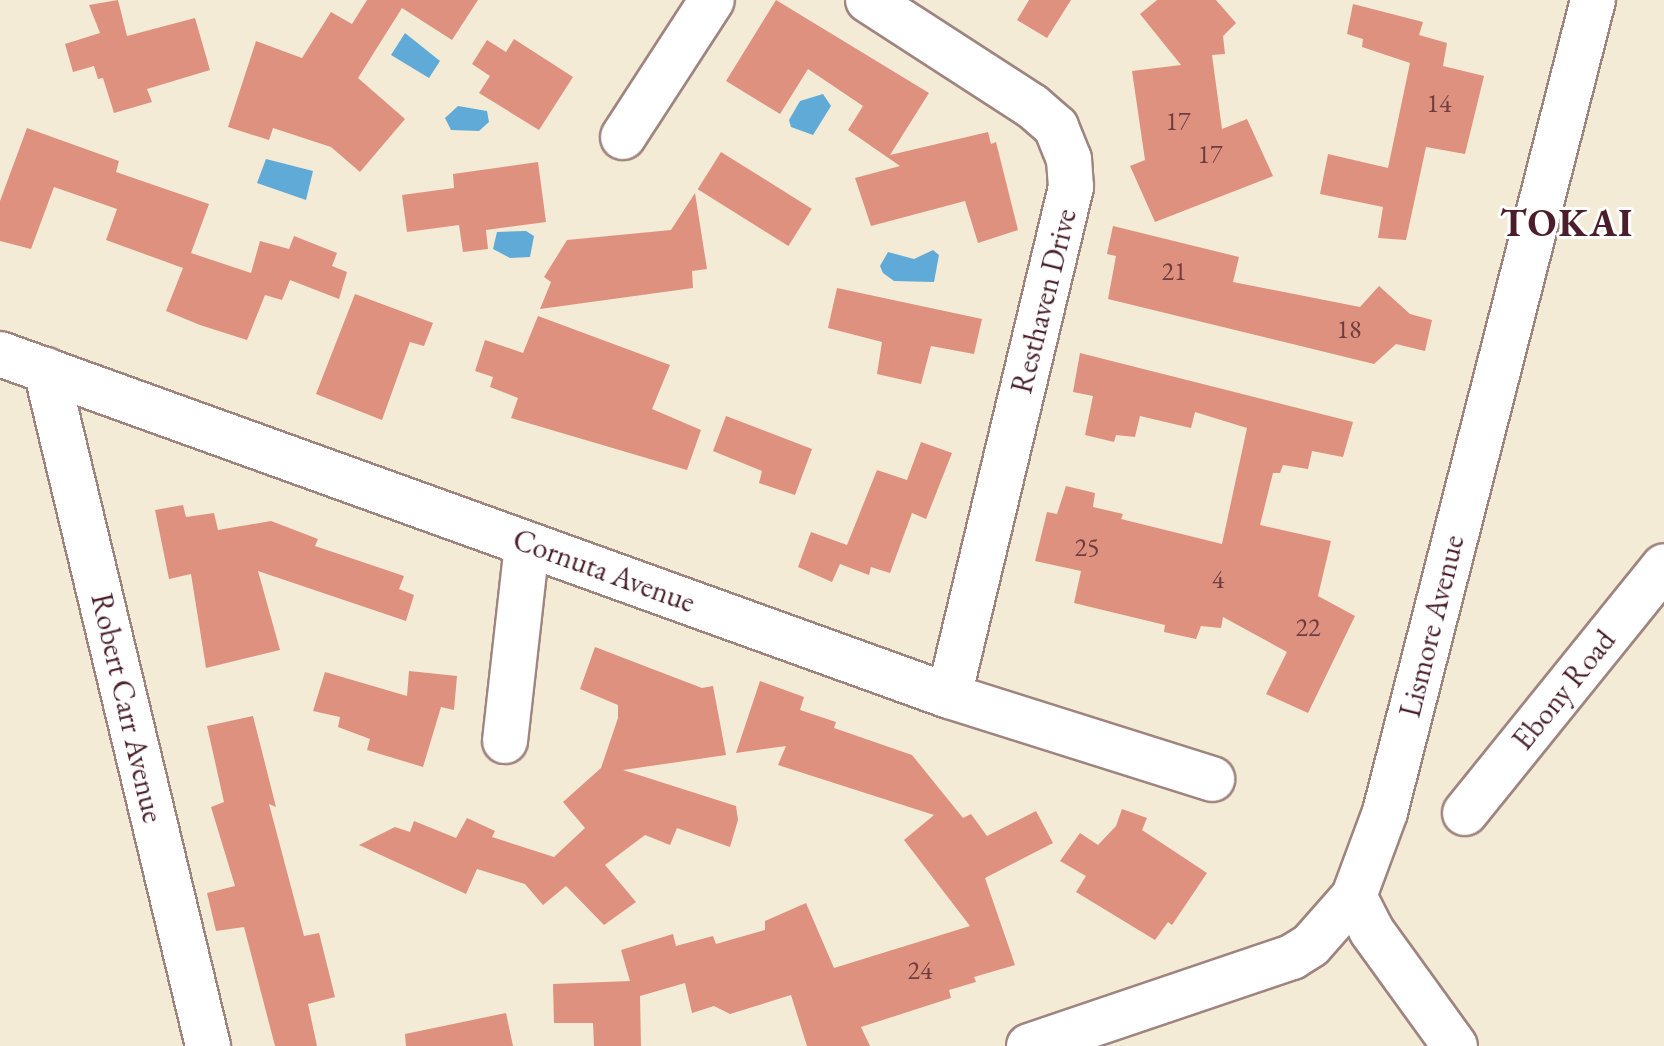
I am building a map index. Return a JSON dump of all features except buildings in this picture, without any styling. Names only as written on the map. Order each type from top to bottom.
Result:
[{"type":"street","points":[[623,137],[712,0]]},
{"type":"street","name":"Resthaven Drive","points":[[868,0],[1032,106],[1056,127],[1069,159],[1071,187],[949,696]]},
{"type":"street","name":"Lismore Avenue","points":[[1039,1044],[1292,957],[1311,945],[1354,896],[1385,812],[1593,0]]},
{"type":"street","name":"Cornuta Avenue","points":[[0,354],[949,696],[1212,779]]},
{"type":"street","name":"Robert Carr Avenue","points":[[46,370],[208,1046]]},
{"type":"street","points":[[505,741],[527,544]]},
{"type":"street","name":"Ebony Road","points":[[1465,813],[1664,566]]},
{"type":"street","points":[[1354,896],[1371,930],[1455,1046]]},
{"type":"water","points":[[405,33],[440,61],[429,78],[391,55]]},
{"type":"water","points":[[823,94],[831,106],[813,135],[791,127],[789,120],[800,101]]},
{"type":"water","points":[[458,106],[487,111],[489,122],[479,131],[451,130],[445,118]]},
{"type":"water","points":[[266,159],[313,171],[306,200],[257,183]]},
{"type":"water","points":[[526,231],[534,236],[530,257],[510,258],[493,249],[497,232]]},
{"type":"water","points":[[933,250],[939,255],[934,282],[894,281],[883,273],[880,266],[888,252],[914,259]]},
{"type":"district","name":"TOKAI","points":[[1567,223]]}]
